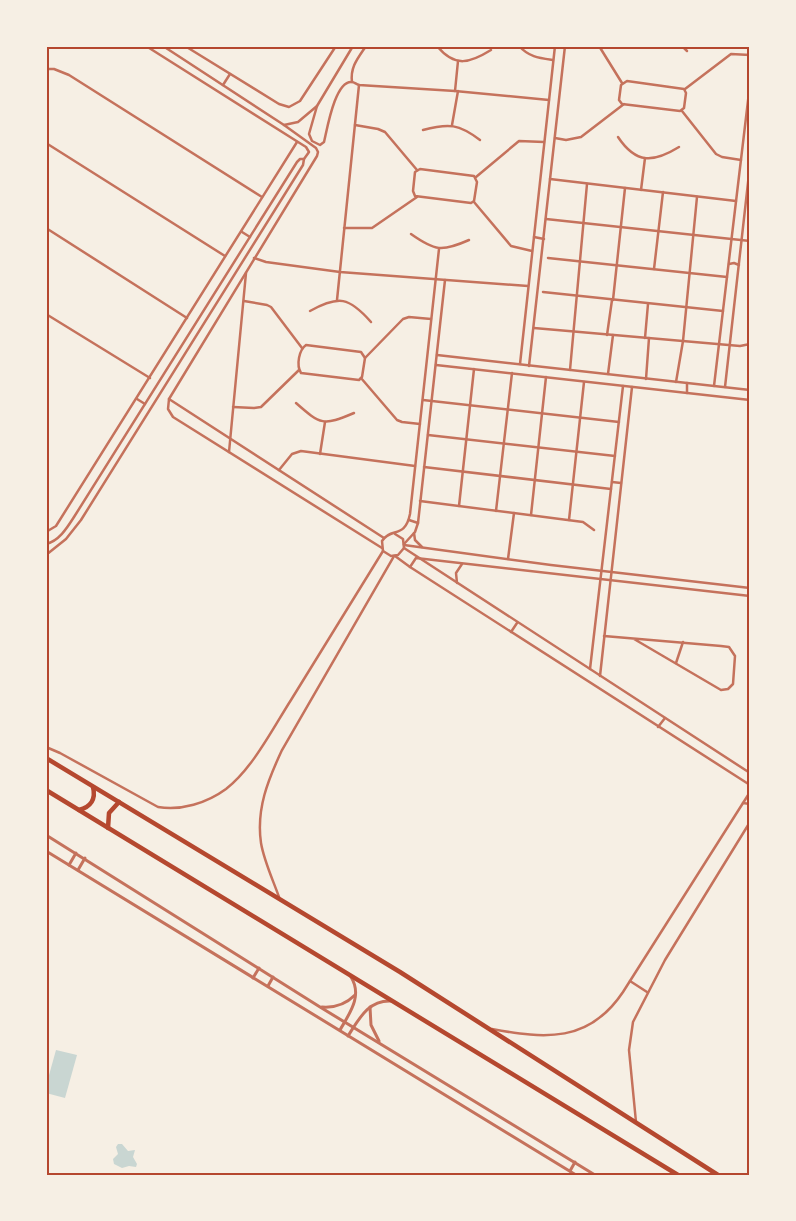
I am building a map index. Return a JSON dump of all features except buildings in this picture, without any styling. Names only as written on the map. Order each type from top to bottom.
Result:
[{"type":"highway","points":[[46,758],[490,1028],[636,1124],[718,1175]]},
{"type":"highway","points":[[79,810],[92,802],[93,786]]},
{"type":"highway","points":[[46,790],[678,1175]]},
{"type":"highway","points":[[108,828],[109,813],[119,802]]},
{"type":"street","points":[[46,555],[66,539],[81,520],[303,165],[308,150],[146,46]]},
{"type":"street","points":[[163,46],[284,125],[316,148],[318,154],[168,399],[168,409],[173,417],[383,549],[388,555],[395,556],[750,786]]},
{"type":"street","points":[[185,46],[279,104],[289,107],[300,101],[336,46]]},
{"type":"street","points":[[353,46],[317,106],[309,134],[312,141],[320,145],[324,142],[339,90],[343,85],[352,82],[359,85],[456,91],[549,100]]},
{"type":"street","points":[[352,82],[354,64],[366,46]]},
{"type":"street","points":[[437,46],[443,53],[458,61],[475,60],[492,50]]},
{"type":"street","points":[[519,46],[525,53],[533,57],[553,60]]},
{"type":"street","points":[[520,364],[555,46]]},
{"type":"street","points":[[529,366],[565,46]]},
{"type":"street","points":[[599,46],[622,83],[619,100],[624,104],[682,111],[716,154],[722,157],[741,160]]},
{"type":"street","points":[[682,46],[687,51]]},
{"type":"street","points":[[622,83],[627,81],[685,89],[731,54],[750,55]]},
{"type":"street","points":[[452,125],[458,61]]},
{"type":"street","points":[[46,69],[61,71],[69,75],[262,198]]},
{"type":"street","points":[[223,86],[230,74]]},
{"type":"street","points":[[714,386],[750,84]]},
{"type":"street","points":[[337,300],[359,85]]},
{"type":"street","points":[[682,111],[684,108],[685,89]]},
{"type":"street","points":[[555,138],[574,140],[581,138],[624,104]]},
{"type":"street","points":[[284,125],[298,122],[317,106]]},
{"type":"street","points":[[355,125],[378,129],[384,132],[417,170]]},
{"type":"street","points":[[423,130],[442,125],[452,125],[462,128],[480,140]]},
{"type":"street","points":[[618,136],[630,151],[645,158],[663,157],[679,147]]},
{"type":"street","points":[[476,177],[519,141],[544,142]]},
{"type":"street","points":[[46,532],[56,526],[297,142]]},
{"type":"street","points":[[46,143],[226,256]]},
{"type":"street","points":[[641,190],[645,158]]},
{"type":"street","points":[[46,544],[52,543],[57,539],[74,517],[297,162],[304,159]]},
{"type":"street","points":[[725,387],[741,240],[748,198],[750,165]]},
{"type":"street","points":[[417,170],[420,168],[472,174],[476,177],[477,182],[474,202],[511,246],[532,251]]},
{"type":"street","points":[[417,170],[413,190],[413,194],[417,197],[474,202]]},
{"type":"street","points":[[550,179],[736,201]]},
{"type":"street","points":[[570,370],[587,184]]},
{"type":"street","points":[[608,334],[625,188]]},
{"type":"street","points":[[654,269],[663,192]]},
{"type":"street","points":[[676,382],[684,341],[698,196]]},
{"type":"street","points":[[344,228],[372,228],[417,197]]},
{"type":"street","points":[[546,219],[750,241]]},
{"type":"street","points":[[46,228],[188,318]]},
{"type":"street","points":[[242,232],[250,237]]},
{"type":"street","points":[[411,234],[429,246],[438,249],[449,248],[469,240]]},
{"type":"street","points":[[534,237],[544,239]]},
{"type":"street","points":[[46,748],[60,753],[158,807],[186,807],[213,796],[236,779],[264,742],[383,549],[382,541],[384,538],[401,531],[409,520],[438,249]]},
{"type":"street","points":[[254,258],[266,262],[340,272],[528,286]]},
{"type":"street","points":[[548,258],[727,277]]},
{"type":"street","points":[[729,264],[739,265]]},
{"type":"street","points":[[229,452],[246,272]]},
{"type":"street","points":[[423,548],[417,543],[414,536],[418,523],[445,280]]},
{"type":"street","points":[[542,292],[723,311]]},
{"type":"street","points":[[310,310],[337,300],[348,302],[357,307],[370,322]]},
{"type":"street","points":[[234,407],[258,408],[299,370],[302,348],[271,308],[267,305],[244,301]]},
{"type":"street","points":[[646,378],[648,304]]},
{"type":"street","points":[[46,314],[150,378]]},
{"type":"street","points":[[361,378],[365,358],[402,319],[409,317],[432,319]]},
{"type":"street","points":[[199,318],[205,322]]},
{"type":"street","points":[[534,328],[730,345],[750,344]]},
{"type":"street","points":[[608,374],[613,335]]},
{"type":"street","points":[[302,348],[306,345],[359,350],[365,358]]},
{"type":"street","points":[[437,355],[750,390]]},
{"type":"street","points":[[436,365],[750,400]]},
{"type":"street","points":[[459,506],[474,369]]},
{"type":"street","points":[[299,370],[303,374],[359,380],[361,378]]},
{"type":"street","points":[[496,511],[512,374]]},
{"type":"street","points":[[531,515],[546,377]]},
{"type":"street","points":[[361,378],[397,420],[420,424]]},
{"type":"street","points":[[569,520],[584,382]]},
{"type":"street","points":[[686,393],[687,383]]},
{"type":"street","points":[[590,670],[623,386]]},
{"type":"street","points":[[600,676],[632,387]]},
{"type":"street","points":[[137,399],[144,404]]},
{"type":"street","points":[[168,399],[384,538]]},
{"type":"street","points":[[423,400],[618,422]]},
{"type":"street","points":[[296,403],[309,416],[325,422],[335,421],[354,413]]},
{"type":"street","points":[[320,454],[325,422]]},
{"type":"street","points":[[428,435],[615,456]]},
{"type":"street","points":[[280,470],[289,457],[297,452],[415,466]]},
{"type":"street","points":[[424,467],[611,489]]},
{"type":"street","points":[[612,482],[621,483]]},
{"type":"street","points":[[420,501],[583,522],[594,530]]},
{"type":"street","points":[[508,560],[514,513]]},
{"type":"street","points":[[409,520],[418,523]]},
{"type":"street","points":[[280,899],[262,844],[260,827],[263,797],[272,772],[282,750],[395,556],[400,553],[415,532]]},
{"type":"street","points":[[395,534],[403,539],[404,546],[416,558],[750,773]]},
{"type":"street","points":[[404,546],[750,588]]},
{"type":"street","points":[[416,558],[750,596]]},
{"type":"street","points":[[410,567],[416,558]]},
{"type":"street","points":[[532,572],[533,563]]},
{"type":"street","points":[[458,584],[456,574],[462,564]]},
{"type":"street","points":[[714,592],[715,584]]},
{"type":"street","points":[[511,632],[517,623]]},
{"type":"street","points":[[604,636],[726,646],[732,649],[736,656],[734,680],[731,687],[721,690],[634,639]]},
{"type":"street","points":[[676,663],[683,642]]},
{"type":"street","points":[[658,727],[665,718]]},
{"type":"street","points":[[490,1028],[539,1035],[571,1033],[593,1022],[607,1012],[630,981],[750,792]]},
{"type":"street","points":[[743,803],[750,804]]},
{"type":"street","points":[[636,1124],[629,1050],[630,1036],[638,1009],[665,960],[750,822]]},
{"type":"street","points":[[46,835],[344,1022],[595,1175]]},
{"type":"street","points":[[46,851],[576,1175]]},
{"type":"street","points":[[69,865],[76,853]]},
{"type":"street","points":[[78,870],[84,858]]},
{"type":"street","points":[[253,978],[259,968]]},
{"type":"street","points":[[340,1030],[354,1004],[356,995],[353,980],[349,974]]},
{"type":"street","points":[[268,986],[273,977]]},
{"type":"street","points":[[630,981],[647,992]]},
{"type":"street","points":[[320,1007],[343,1004],[356,995]]},
{"type":"street","points":[[348,1036],[370,1006],[379,1002],[395,1001]]},
{"type":"street","points":[[370,1006],[371,1025],[379,1042]]},
{"type":"street","points":[[570,1171],[575,1162]]},
{"type":"shaded area","points":[[56,1050],[77,1055],[65,1098],[46,1093],[46,1086]]},
{"type":"shaded area","points":[[118,1144],[122,1144],[128,1151],[135,1150],[133,1157],[137,1164],[136,1167],[122,1168],[114,1164],[113,1159],[118,1154],[116,1147]]}]
